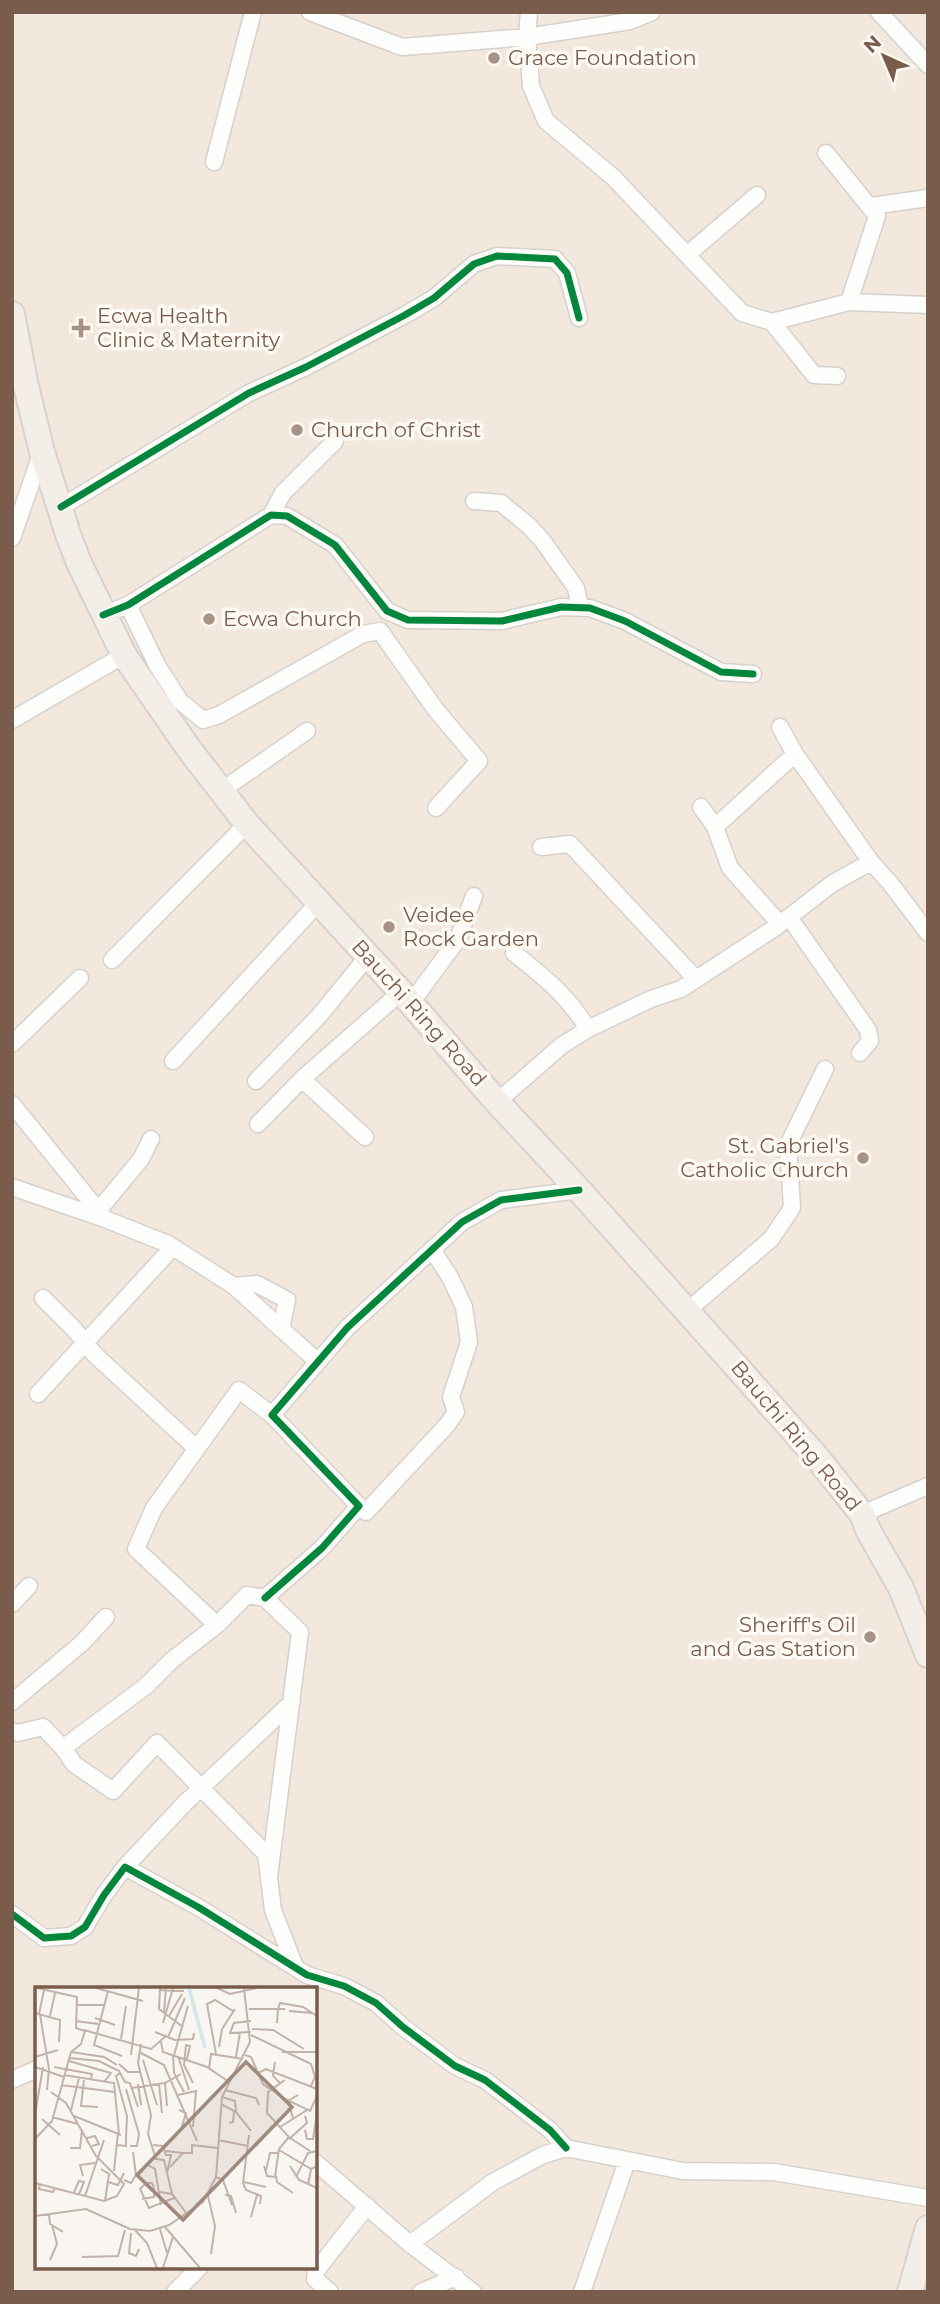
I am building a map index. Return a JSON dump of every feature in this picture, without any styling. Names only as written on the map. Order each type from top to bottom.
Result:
[{"type":"main road","name":"Bauchi Ring Road","points":[[12,314],[19,384],[79,563],[124,654],[189,748],[247,824],[782,1416],[862,1514],[868,1530],[901,1588],[928,1655]]},
{"type":"main road","points":[[910,2292],[928,2228]]},
{"type":"street","points":[[214,162],[253,12]]},
{"type":"street","points":[[310,12],[402,47],[527,37],[630,21],[652,12]]},
{"type":"street","points":[[529,12],[527,37],[531,86],[546,121],[613,177],[742,313],[772,322],[849,302],[928,305]]},
{"type":"street","points":[[878,12],[928,65]]},
{"type":"street","points":[[826,153],[877,216],[849,302]]},
{"type":"street","points":[[688,254],[757,195]]},
{"type":"street","points":[[871,206],[928,198]]},
{"type":"street","points":[[61,508],[249,393],[306,367],[405,315],[433,298],[474,264],[497,256],[555,259],[567,273],[579,318]]},
{"type":"street","points":[[772,322],[814,375],[838,376]]},
{"type":"street","points":[[103,615],[128,605],[271,515],[283,493],[335,441]]},
{"type":"street","points":[[12,538],[42,452]]},
{"type":"street","points":[[474,501],[501,503],[529,526],[576,588],[580,607]]},
{"type":"street","points":[[271,515],[287,516],[335,545],[387,611],[408,620],[502,621],[561,607],[580,607],[625,621],[721,673],[753,674]]},
{"type":"street","points":[[128,605],[157,665],[174,692],[180,701],[203,720],[219,715],[363,634],[380,631],[436,710],[479,761],[436,808]]},
{"type":"street","points":[[12,720],[124,654]]},
{"type":"street","points":[[780,727],[794,754],[871,862],[928,933]]},
{"type":"street","points":[[221,791],[307,731]]},
{"type":"street","points":[[715,827],[794,754]]},
{"type":"street","points":[[701,807],[715,827],[730,868],[784,920],[868,1030],[870,1041],[859,1054]]},
{"type":"street","points":[[112,960],[247,824]]},
{"type":"street","points":[[541,847],[570,844],[696,979]]},
{"type":"street","points":[[497,1102],[561,1046],[589,1029],[652,999],[681,989],[784,920],[832,883],[871,862]]},
{"type":"street","points":[[258,1124],[302,1079],[406,997],[458,939],[474,896]]},
{"type":"street","points":[[173,1061],[319,902]]},
{"type":"street","points":[[514,953],[575,1006],[589,1029]]},
{"type":"street","points":[[256,1081],[318,1016],[368,956]]},
{"type":"street","points":[[12,1044],[80,978]]},
{"type":"street","points":[[687,1311],[771,1239],[792,1208],[788,1145],[825,1069]]},
{"type":"street","points":[[302,1079],[365,1137]]},
{"type":"street","points":[[12,1104],[101,1215]]},
{"type":"street","points":[[101,1215],[141,1159],[151,1139]]},
{"type":"street","points":[[12,1187],[101,1215],[173,1247],[234,1286],[318,1362]]},
{"type":"street","points":[[272,1415],[347,1328],[463,1223],[501,1200],[579,1190]]},
{"type":"street","points":[[38,1394],[173,1247]]},
{"type":"street","points":[[217,1625],[136,1549],[154,1508],[239,1390],[272,1415],[366,1512],[456,1412],[452,1397],[470,1342],[464,1307],[450,1277],[433,1251]]},
{"type":"street","points":[[234,1286],[257,1284],[287,1300],[281,1329]]},
{"type":"street","points":[[43,1298],[94,1354],[196,1448]]},
{"type":"street","points":[[862,1514],[928,1486]]},
{"type":"street","points":[[265,1598],[322,1548],[359,1506]]},
{"type":"street","points":[[12,1604],[29,1586]]},
{"type":"street","points":[[63,1748],[146,1686],[172,1660],[217,1625],[247,1595],[265,1598],[300,1632],[269,1877]]},
{"type":"street","points":[[12,1702],[82,1643],[106,1617]]},
{"type":"street","points":[[12,1914],[44,1938],[71,1936],[85,1927],[125,1867],[201,1788],[292,1702]]},
{"type":"street","points":[[12,1731],[43,1727],[74,1764],[113,1791],[157,1742],[266,1854],[273,1910],[295,1967]]},
{"type":"street","points":[[125,1867],[198,1907],[307,1975],[344,1986],[376,2003],[455,2066],[485,2080],[539,2121],[566,2148]]},
{"type":"street","points":[[12,2080],[35,2070]]},
{"type":"street","points":[[410,2244],[493,2182],[543,2155],[566,2148],[683,2171],[774,2172],[928,2199]]},
{"type":"street","points":[[582,2292],[627,2161]]},
{"type":"street","points":[[317,2164],[410,2244],[473,2292]]},
{"type":"street","points":[[317,2264],[367,2206]]},
{"type":"street","points":[[175,2292],[198,2269]]},
{"type":"street","points":[[313,2269],[315,2279],[330,2292]]},
{"type":"street","points":[[421,2292],[456,2277]]},
{"type":"shaded area","points":[[12,12],[928,12],[928,2292],[12,2292]]},
{"type":"cycle path","points":[[61,507],[249,393],[306,367],[434,298],[474,264],[497,256],[555,259],[567,273],[579,318]]},
{"type":"cycle path","points":[[103,615],[128,605],[271,515],[287,516],[335,545],[387,611],[408,620],[502,621],[561,607],[590,608],[625,621],[721,672],[753,674]]},
{"type":"cycle path","points":[[265,1598],[322,1548],[359,1506],[272,1415],[347,1328],[462,1222],[501,1200],[579,1190]]},
{"type":"cycle path","points":[[12,1914],[44,1938],[71,1936],[85,1927],[125,1867],[198,1907],[307,1975],[344,1986],[376,2003],[455,2066],[485,2080],[550,2130],[566,2148]]},
{"type":"place","name":"Grace Foundation","points":[[494,58]]},
{"type":"place","name":"Ecwa Health Clinic & Maternity","points":[[81,328]]},
{"type":"place","name":"Church of Christ","points":[[297,430]]},
{"type":"place","name":"Ecwa Church","points":[[209,619]]},
{"type":"place","name":"Veidee Rock Garden","points":[[389,927]]},
{"type":"place","name":"St. Gabriel's Catholic Church","points":[[863,1158]]},
{"type":"place","name":"Sheriff's Oil and Gas Station","points":[[870,1637]]}]
